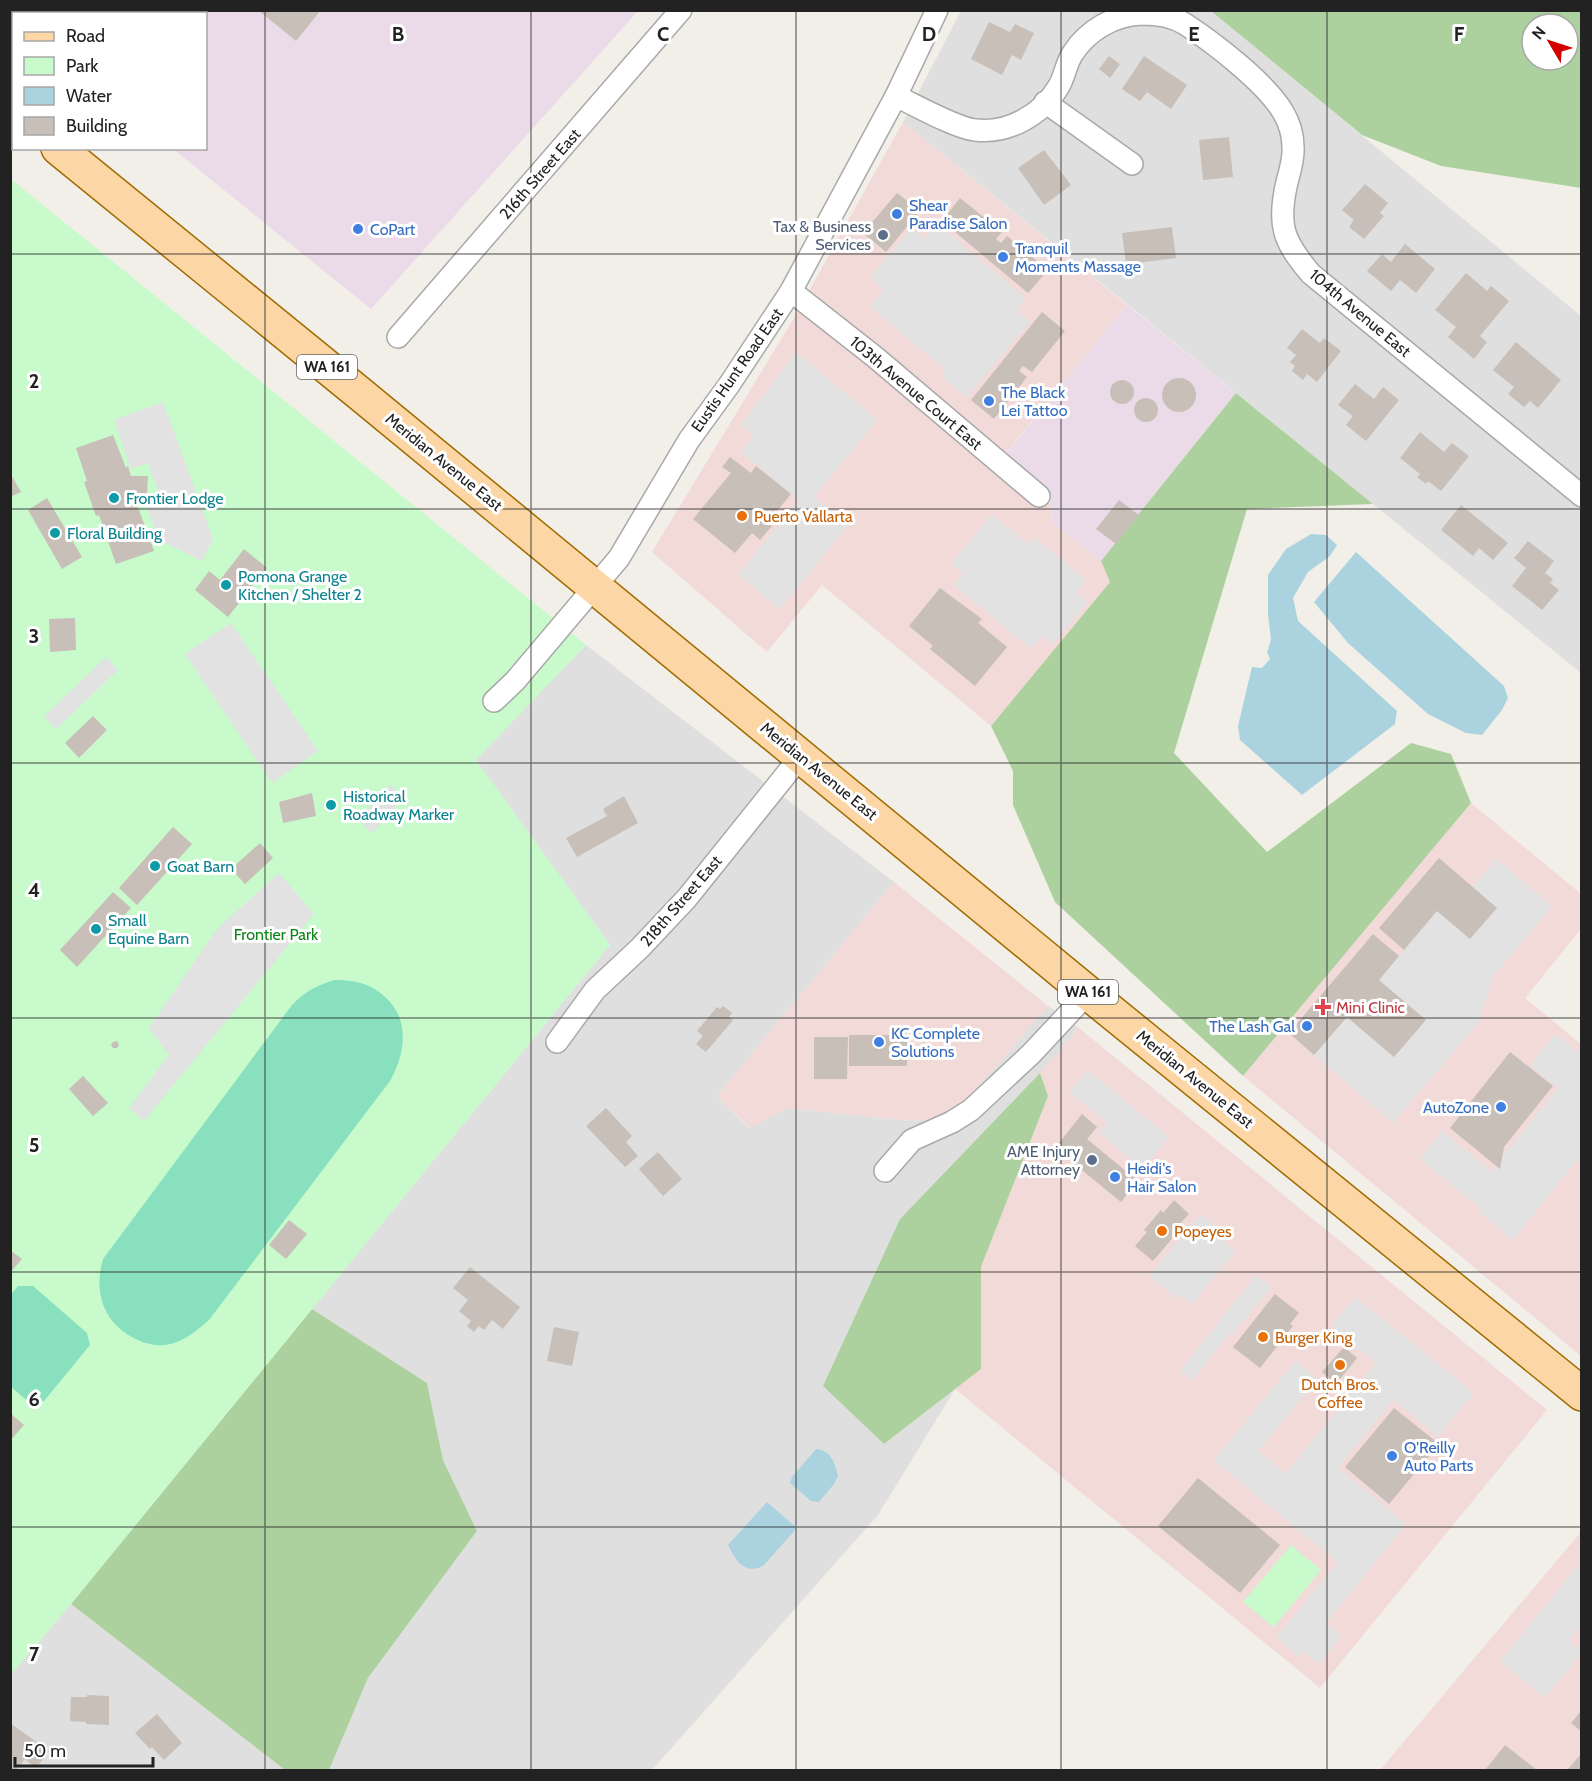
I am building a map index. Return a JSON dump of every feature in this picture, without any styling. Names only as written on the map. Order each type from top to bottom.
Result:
[{"type":"main road","name":"Meridian Avenue East","points":[[60,150],[596,587],[1088,993],[1581,1394]]},
{"type":"street","name":"216th Street East","points":[[398,337],[681,10]]},
{"type":"street","name":"Eustis Hunt Road East","points":[[494,701],[515,681],[620,558],[689,440],[729,385],[791,291],[896,96],[937,10]]},
{"type":"street","name":"104th Avenue East","points":[[896,96],[958,125],[974,130],[1004,129],[1027,119],[1045,102],[1059,86],[1069,60],[1082,41],[1097,28],[1132,15],[1165,16],[1183,23],[1224,51],[1261,86],[1283,111],[1291,131],[1294,148],[1281,207],[1282,225],[1296,256],[1311,274],[1581,496]]},
{"type":"street","points":[[1045,102],[1132,164]]},
{"type":"street","name":"103th Avenue Court East","points":[[791,291],[875,357],[1039,496]]},
{"type":"street","name":"218th Street East","points":[[557,1042],[594,990],[640,948],[687,898],[801,756]]},
{"type":"street","points":[[885,1171],[912,1140],[952,1122],[971,1110],[1031,1054],[1088,993]]},
{"type":"shaded area","name":"CoPart","points":[[10,11],[638,11],[371,309],[174,150],[207,150],[207,12],[12,12],[12,18]]},
{"type":"shaded area","points":[[103,11],[174,11],[173,12]]},
{"type":"shaded area","points":[[961,11],[1211,11],[1581,316],[1581,673],[903,122]]},
{"type":"shaded area","points":[[903,122],[1127,305],[1006,453],[1050,492],[1052,522],[1101,561],[1110,582],[991,726],[822,585],[767,652],[652,552],[794,318]]},
{"type":"shaded area","points":[[937,224],[1025,298],[1016,310],[1030,322],[967,397],[941,376],[946,370],[870,307],[884,290],[870,278],[911,228],[925,239]]},
{"type":"shaded area","points":[[1127,305],[1236,393],[1101,561],[1052,522],[1050,492],[1006,454]]},
{"type":"shaded area","points":[[796,352],[877,420],[814,497],[848,525],[780,609],[738,574],[799,500],[741,452],[754,435],[741,425]]},
{"type":"shaded area","points":[[163,402],[213,539],[202,561],[159,540],[147,507],[162,501],[148,463],[131,469],[114,420]]},
{"type":"shaded area","points":[[992,514],[1028,544],[1034,537],[1086,580],[1077,592],[1088,602],[1053,644],[1042,636],[1031,649],[954,585],[963,574],[951,563]]},
{"type":"shaded area","points":[[231,623],[318,751],[272,783],[185,654]]},
{"type":"shaded area","points":[[586,645],[894,882],[717,1096],[749,1128],[786,1108],[912,1121],[929,1119],[946,1113],[964,1101],[1048,1006],[1079,1028],[1040,1073],[900,1219],[884,1444],[955,1389],[878,1515],[652,1770],[329,1770],[368,1678],[477,1531],[443,1460],[427,1383],[312,1309],[610,945],[475,759]]},
{"type":"shaded area","points":[[106,657],[118,670],[56,729],[44,717]]},
{"type":"shaded area","points":[[390,785],[404,798],[372,833],[358,820]]},
{"type":"shaded area","points":[[1471,803],[1581,894],[1581,929],[1525,998],[1581,1044],[1581,1356],[1243,1076]]},
{"type":"shaded area","points":[[1496,859],[1552,906],[1495,974],[1477,1025],[1393,1123],[1314,1055],[1347,1017],[1394,1057],[1426,1020],[1379,980],[1437,911],[1470,939],[1497,908],[1472,887]]},
{"type":"shaded area","points":[[279,873],[314,914],[144,1121],[129,1108],[169,1055],[149,1028],[217,929]]},
{"type":"shaded area","points":[[894,882],[1048,1006],[982,1083],[964,1101],[946,1114],[912,1121],[787,1108],[750,1128],[717,1096]]},
{"type":"shaded area","points":[[1079,1028],[1547,1410],[1320,1688],[955,1389],[981,1369],[981,1267],[1048,1096],[1040,1073]]},
{"type":"shaded area","points":[[1556,1034],[1581,1055],[1581,1155],[1513,1240],[1479,1212],[1481,1209],[1420,1159],[1442,1131],[1491,1171],[1558,1088],[1530,1065]]},
{"type":"shaded area","points":[[1087,1070],[1169,1137],[1143,1169],[1099,1133],[1107,1122],[1069,1093]]},
{"type":"shaded area","points":[[1201,1214],[1227,1236],[1224,1241],[1236,1251],[1192,1304],[1181,1295],[1177,1299],[1149,1276]]},
{"type":"shaded area","points":[[1256,1275],[1271,1287],[1192,1381],[1180,1371]]},
{"type":"shaded area","points":[[1355,1297],[1474,1393],[1438,1437],[1393,1400],[1338,1468],[1406,1524],[1326,1623],[1342,1636],[1318,1664],[1302,1651],[1298,1656],[1276,1638],[1338,1562],[1214,1461],[1295,1361],[1317,1379],[1258,1451],[1286,1473],[1376,1363],[1332,1326]]},
{"type":"shaded area","points":[[1581,1532],[1581,1770],[1380,1770]]},
{"type":"shaded area","points":[[1581,1562],[1581,1624],[1569,1640],[1581,1653],[1545,1698],[1500,1661]]},
{"type":"shaded area","points":[[71,1604],[285,1770],[11,1770],[11,1674]]},
{"type":"green space","points":[[1211,11],[1581,11],[1581,188],[1441,166],[1362,135]]},
{"type":"green space","name":"Frontier Park","points":[[11,179],[586,645],[476,760],[610,945],[71,1604],[11,1674]]},
{"type":"green space","points":[[1236,393],[1373,504],[1247,509],[1174,753],[1267,852],[1411,743],[1451,754],[1471,803],[1243,1076],[1055,902],[1013,805],[1013,771],[991,726],[1110,582],[1101,561]]},
{"type":"green space","points":[[334,980],[353,981],[367,985],[384,996],[393,1006],[399,1017],[403,1042],[401,1055],[390,1081],[209,1320],[194,1332],[172,1344],[148,1344],[126,1334],[109,1317],[104,1307],[99,1284],[103,1259],[292,1005],[322,984]]},
{"type":"green space","points":[[1040,1073],[1048,1096],[981,1267],[981,1369],[884,1444],[823,1386],[900,1219]]},
{"type":"green space","points":[[18,1286],[33,1286],[87,1333],[90,1345],[44,1401],[31,1404],[11,1387],[11,1294]]},
{"type":"green space","points":[[312,1309],[427,1383],[443,1460],[477,1531],[368,1678],[329,1770],[285,1770],[71,1604]]},
{"type":"green space","points":[[1291,1545],[1321,1570],[1274,1627],[1243,1602]]},
{"type":"water","points":[[1311,534],[1326,535],[1337,545],[1330,556],[1308,572],[1293,598],[1298,621],[1397,711],[1395,724],[1302,795],[1240,740],[1238,726],[1252,667],[1262,668],[1270,659],[1267,652],[1271,640],[1268,575],[1286,549]]},
{"type":"water","points":[[1356,552],[1504,686],[1508,698],[1502,710],[1482,735],[1466,733],[1428,714],[1348,643],[1314,602]]},
{"type":"water","points":[[816,1449],[829,1455],[834,1462],[838,1476],[819,1502],[811,1501],[790,1483],[792,1477]]},
{"type":"water","points":[[767,1502],[797,1528],[763,1566],[746,1568],[741,1565],[728,1545]]},
{"type":"building","points":[[258,10],[321,10],[296,41]]},
{"type":"building","points":[[989,22],[1010,32],[1015,24],[1034,33],[1021,60],[1012,55],[1002,75],[971,59]]},
{"type":"building","points":[[1109,56],[1120,64],[1110,78],[1099,69]]},
{"type":"building","points":[[1144,56],[1187,85],[1171,109],[1147,92],[1140,101],[1122,89]]},
{"type":"building","points":[[1229,137],[1233,177],[1203,180],[1199,140]]},
{"type":"building","points":[[1044,150],[1071,185],[1044,205],[1018,168]]},
{"type":"building","points":[[1365,184],[1388,203],[1380,213],[1384,216],[1364,239],[1349,227],[1354,220],[1342,210]]},
{"type":"building","points":[[897,193],[920,211],[886,252],[863,233]]},
{"type":"building","points":[[960,198],[1002,232],[996,239],[1001,243],[1007,236],[1048,270],[1028,293],[942,221]]},
{"type":"building","points":[[1172,227],[1176,258],[1126,263],[1122,233]]},
{"type":"building","points":[[1405,244],[1435,269],[1416,293],[1400,280],[1391,291],[1367,271],[1382,254],[1391,262]]},
{"type":"building","points":[[1466,273],[1487,291],[1491,286],[1509,301],[1480,336],[1487,342],[1474,359],[1448,337],[1456,327],[1435,310]]},
{"type":"building","points":[[1042,312],[1065,331],[1032,372],[1023,366],[1019,371],[1027,377],[994,419],[971,400]]},
{"type":"building","points":[[1302,329],[1320,343],[1324,338],[1341,351],[1317,382],[1307,374],[1303,380],[1292,371],[1295,366],[1290,362],[1296,355],[1287,348]]},
{"type":"building","points":[[1516,342],[1561,380],[1538,408],[1530,401],[1524,407],[1508,394],[1514,387],[1493,370]]},
{"type":"building","points":[[1179,378],[1191,383],[1196,395],[1191,407],[1179,412],[1167,407],[1162,395],[1167,383]]},
{"type":"building","points":[[1122,380],[1127,381],[1133,387],[1133,397],[1127,403],[1122,404],[1117,403],[1111,397],[1110,392],[1111,387],[1117,381]]},
{"type":"building","points":[[1355,384],[1374,399],[1383,387],[1399,400],[1366,441],[1346,425],[1353,416],[1338,405]]},
{"type":"building","points":[[1146,398],[1154,402],[1158,410],[1154,418],[1146,422],[1138,418],[1134,410],[1138,402]]},
{"type":"building","points":[[1420,432],[1444,452],[1452,443],[1469,456],[1441,491],[1428,481],[1426,484],[1417,477],[1420,474],[1400,458]]},
{"type":"building","name":"Frontier Lodge","points":[[113,435],[131,476],[148,476],[147,494],[137,495],[139,501],[136,502],[154,551],[116,564],[99,515],[96,516],[84,482],[87,481],[76,448]]},
{"type":"building","points":[[730,457],[751,473],[756,466],[791,494],[773,516],[767,511],[762,517],[772,526],[760,540],[752,533],[735,553],[693,519],[731,473],[722,467]]},
{"type":"building","points":[[10,473],[21,492],[10,497]]},
{"type":"building","name":"Floral Building","points":[[47,498],[82,557],[62,569],[28,510]]},
{"type":"building","points":[[1119,500],[1139,515],[1116,544],[1096,529]]},
{"type":"building","points":[[1461,505],[1508,543],[1493,560],[1479,548],[1473,556],[1441,530]]},
{"type":"building","points":[[1528,541],[1554,561],[1545,573],[1553,579],[1550,583],[1559,590],[1542,610],[1512,586],[1526,568],[1514,558]]},
{"type":"building","name":"Pomona Grange Kitchen / Shelter 2","points":[[244,549],[267,568],[228,617],[195,590],[209,571],[220,580]]},
{"type":"building","points":[[940,588],[982,619],[978,623],[1007,647],[975,686],[930,649],[933,646],[909,626]]},
{"type":"building","points":[[75,618],[76,650],[50,652],[49,619]]},
{"type":"building","points":[[93,716],[107,730],[79,758],[65,743]]},
{"type":"building","points":[[312,793],[316,816],[283,823],[279,802]]},
{"type":"building","points":[[624,796],[638,823],[577,857],[566,838],[607,816],[603,809]]},
{"type":"building","name":"Goat Barn","points":[[173,827],[192,844],[137,905],[119,888]]},
{"type":"building","points":[[260,843],[273,858],[245,884],[231,869]]},
{"type":"building","points":[[1439,858],[1497,908],[1470,939],[1437,911],[1404,950],[1379,928]]},
{"type":"building","name":"Small Equine Barn","points":[[113,892],[131,908],[77,967],[60,950]]},
{"type":"building","points":[[1373,934],[1399,956],[1379,980],[1426,1020],[1394,1057],[1347,1017],[1314,1055],[1289,1033]]},
{"type":"building","points":[[723,1006],[732,1013],[729,1017],[733,1020],[706,1052],[696,1044],[703,1036],[697,1031],[717,1007],[720,1009]]},
{"type":"building","points":[[849,1035],[907,1035],[907,1066],[849,1066]]},
{"type":"building","points":[[814,1037],[848,1037],[847,1079],[814,1079]]},
{"type":"building","points":[[117,1041],[119,1045],[113,1048],[111,1045]]},
{"type":"building","name":"AutoZone","points":[[1510,1052],[1553,1086],[1504,1147],[1500,1169],[1450,1128]]},
{"type":"building","points":[[83,1076],[108,1103],[93,1116],[69,1089]]},
{"type":"building","points":[[606,1108],[632,1136],[626,1142],[638,1156],[625,1167],[586,1126]]},
{"type":"building","points":[[1082,1114],[1097,1127],[1087,1139],[1138,1181],[1121,1202],[1055,1148]]},
{"type":"building","points":[[658,1152],[682,1179],[663,1196],[639,1169]]},
{"type":"building","name":"Popeyes","points":[[1174,1200],[1189,1214],[1178,1226],[1181,1228],[1153,1261],[1135,1246],[1147,1232],[1144,1230],[1161,1210],[1163,1213]]},
{"type":"building","points":[[289,1220],[307,1234],[286,1259],[269,1245]]},
{"type":"building","points":[[10,1250],[22,1259],[10,1273]]},
{"type":"building","points":[[470,1267],[520,1307],[503,1329],[492,1320],[484,1330],[479,1326],[474,1332],[467,1326],[471,1321],[459,1311],[468,1300],[453,1288]]},
{"type":"building","name":"Burger King","points":[[1275,1294],[1299,1313],[1290,1324],[1293,1326],[1260,1368],[1233,1347]]},
{"type":"building","points":[[554,1327],[579,1332],[572,1366],[547,1361]]},
{"type":"building","name":"Dutch Bros. Coffee","points":[[1344,1347],[1357,1358],[1336,1384],[1322,1372]]},
{"type":"building","name":"O'Reilly Auto Parts","points":[[1394,1408],[1439,1444],[1389,1504],[1345,1467]]},
{"type":"building","points":[[10,1413],[24,1425],[10,1441]]},
{"type":"building","points":[[1198,1478],[1280,1545],[1240,1593],[1158,1526]]},
{"type":"building","points":[[87,1695],[109,1696],[109,1725],[70,1721],[71,1697],[87,1697]]},
{"type":"building","points":[[1582,1710],[1582,1732],[1571,1723]]},
{"type":"building","points":[[157,1714],[182,1743],[164,1760],[135,1733]]},
{"type":"building","points":[[10,1723],[49,1751],[36,1768],[25,1759],[16,1770],[10,1770]]},
{"type":"building","points":[[1505,1745],[1537,1770],[1485,1770]]},
{"type":"building","points":[[1582,1753],[1582,1770],[1567,1770]]},
{"type":"place","name":"Shear Paradise Salon","points":[[897,214]]},
{"type":"place","name":"CoPart","points":[[358,229]]},
{"type":"place","name":"Tax & Business Services","points":[[883,235]]},
{"type":"place","name":"Tranquil Moments Massage","points":[[1003,257]]},
{"type":"place","name":"The Black Lei Tattoo","points":[[989,401]]},
{"type":"place","name":"Frontier Lodge","points":[[114,498]]},
{"type":"place","name":"Puerto Vallarta","points":[[742,516]]},
{"type":"place","name":"Floral Building","points":[[55,533]]},
{"type":"place","name":"Pomona Grange Kitchen / Shelter 2","points":[[226,585]]},
{"type":"place","name":"Historical Roadway Marker","points":[[331,805]]},
{"type":"place","name":"Goat Barn","points":[[155,866]]},
{"type":"place","name":"Small Equine Barn","points":[[96,929]]},
{"type":"place","name":"Mini Clinic","points":[[1323,1007]]},
{"type":"place","name":"The Lash Gal","points":[[1307,1026]]},
{"type":"place","name":"KC Complete Solutions","points":[[879,1042]]},
{"type":"place","name":"AutoZone","points":[[1501,1107]]},
{"type":"place","name":"AME Injury Attorney","points":[[1092,1160]]},
{"type":"place","name":"Heidi's Hair Salon","points":[[1115,1177]]},
{"type":"place","name":"Popeyes","points":[[1162,1231]]},
{"type":"place","name":"Burger King","points":[[1263,1337]]},
{"type":"place","name":"Dutch Bros. Coffee","points":[[1340,1365]]},
{"type":"place","name":"O'Reilly Auto Parts","points":[[1392,1456]]}]
